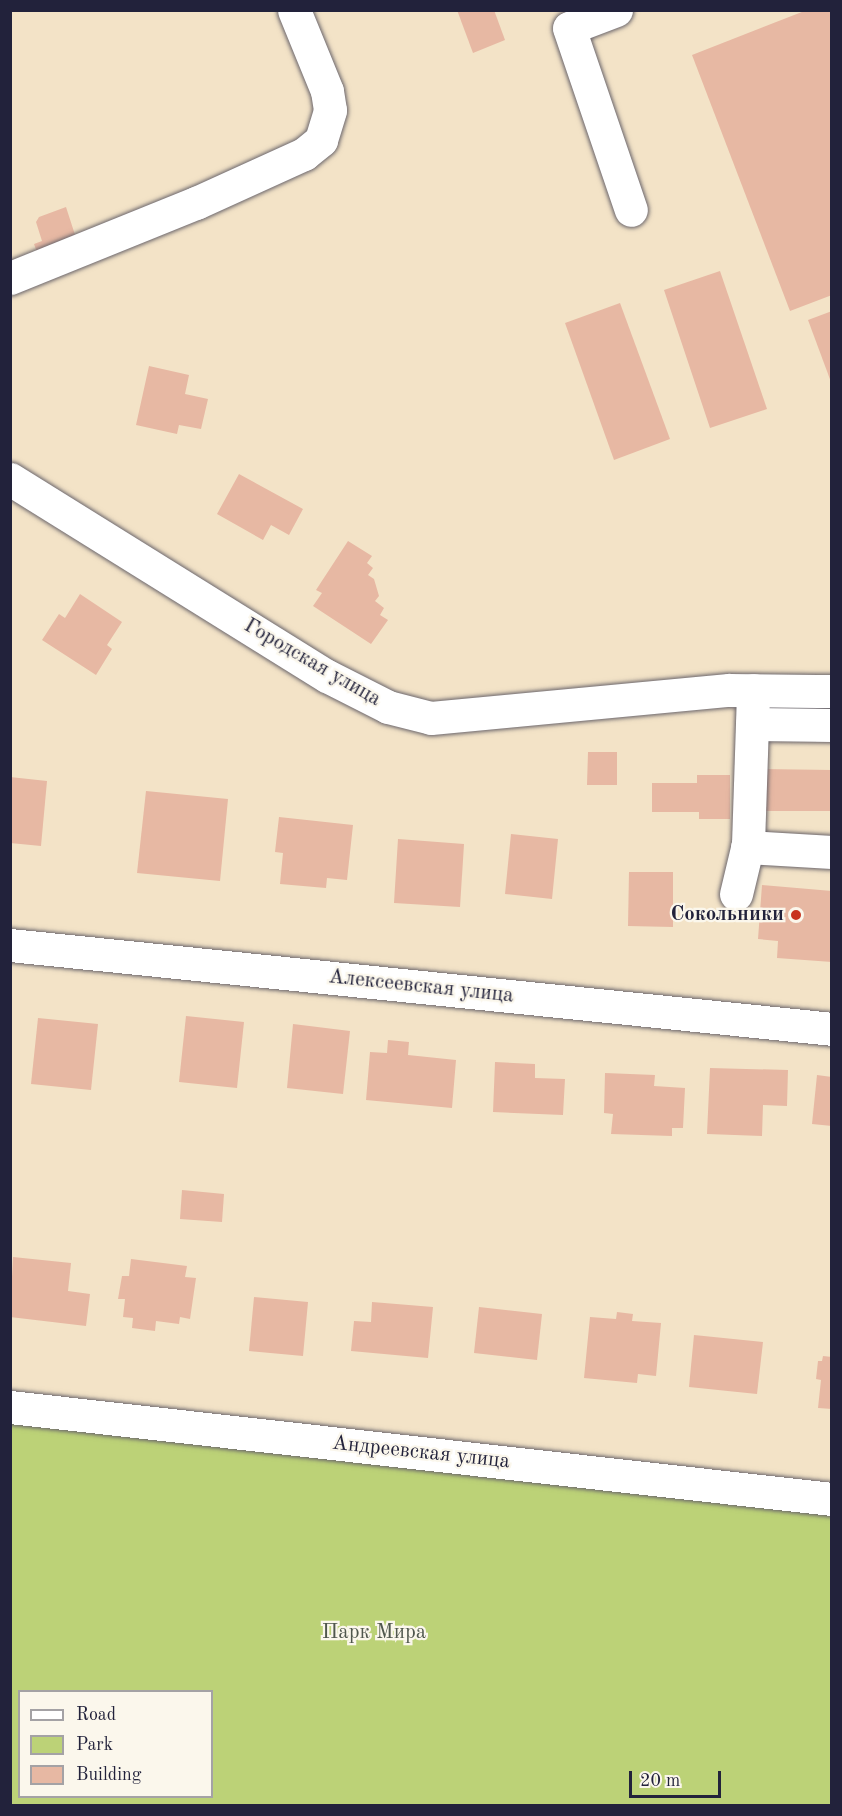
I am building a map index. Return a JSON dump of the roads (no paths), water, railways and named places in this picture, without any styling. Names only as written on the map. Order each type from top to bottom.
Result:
[{"type":"street","points":[[10,278],[196,203],[304,154],[321,140],[330,110],[327,91],[294,10]]},
{"type":"street","points":[[616,10],[569,28],[631,210]]},
{"type":"street","name":"Городская улица","points":[[10,479],[327,676],[388,708],[431,718],[753,690],[831,691]]},
{"type":"street","points":[[736,894],[747,847],[753,690]]},
{"type":"street","points":[[752,724],[831,725]]},
{"type":"street","points":[[747,847],[831,852]]},
{"type":"street","name":"Алексеевская улица","points":[[10,945],[831,1029]]},
{"type":"street","name":"Андреевская улица","points":[[10,1407],[831,1499]]},
{"type":"place","name":"Сокольники","points":[[796,915]]},
{"type":"park label","name":"Парк Мира","points":[[374,1633]]}]
